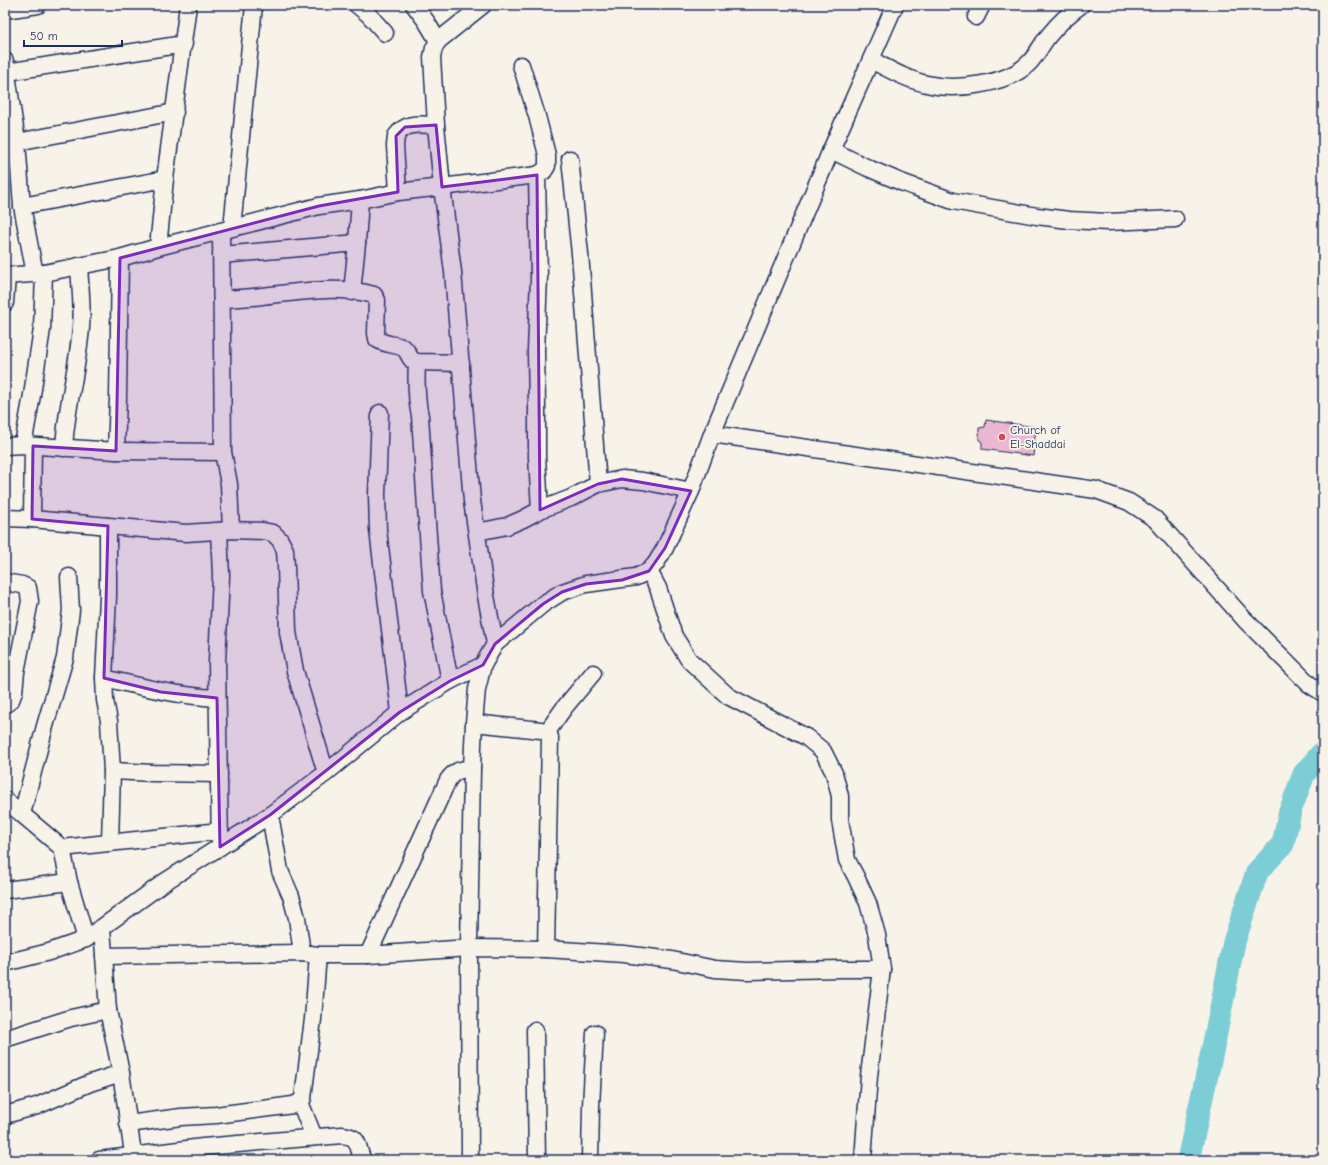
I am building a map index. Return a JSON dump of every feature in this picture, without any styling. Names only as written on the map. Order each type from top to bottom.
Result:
[{"type":"street","points":[[5,10],[38,5]]},
{"type":"street","points":[[158,247],[165,179],[188,5]]},
{"type":"street","points":[[220,847],[217,662],[221,576],[229,484],[222,452],[221,255],[226,230],[254,5]]},
{"type":"street","points":[[357,5],[368,14],[385,33]]},
{"type":"street","points":[[414,5],[438,41]]},
{"type":"street","points":[[470,1160],[468,948],[472,768],[477,689],[483,665],[495,644],[543,604],[562,592],[586,584],[636,577],[649,571],[656,563],[665,548],[691,491],[712,434],[831,150],[895,5]]},
{"type":"street","points":[[871,60],[908,78],[941,87],[993,81],[1012,75],[1029,63],[1050,34],[1070,13],[1082,5]]},
{"type":"street","points":[[481,6],[438,41],[432,56],[436,125],[453,272],[472,502],[486,596],[495,644]]},
{"type":"street","points":[[32,519],[28,445],[32,395],[42,329],[39,273],[22,206],[17,142],[6,67],[184,44]]},
{"type":"street","points":[[5,303],[6,276],[39,273],[120,258],[320,206],[398,192],[537,176],[544,171],[547,166],[547,155],[537,116],[521,65]]},
{"type":"street","points":[[17,142],[174,112]]},
{"type":"street","points":[[398,192],[395,146],[396,136],[405,127],[413,124],[436,125]]},
{"type":"street","points":[[831,150],[874,171],[953,201],[1037,216],[1069,220],[1108,222],[1175,218]]},
{"type":"street","points":[[570,160],[598,484]]},
{"type":"street","points":[[537,176],[539,277],[536,365],[537,456],[540,510]]},
{"type":"street","points":[[22,206],[165,179]]},
{"type":"street","points":[[352,292],[360,200]]},
{"type":"street","points":[[221,255],[357,243]]},
{"type":"street","points":[[116,451],[120,333],[120,258]]},
{"type":"street","points":[[64,448],[75,378],[81,326],[79,266]]},
{"type":"street","points":[[222,299],[291,292],[336,290],[374,295],[377,300],[377,339],[381,342],[402,348],[412,360],[417,362],[460,362]]},
{"type":"street","points":[[417,362],[416,390],[420,416],[432,591],[450,681]]},
{"type":"street","points":[[380,413],[377,494],[378,530],[400,712]]},
{"type":"street","points":[[712,434],[1096,490],[1129,502],[1156,519],[1244,620],[1308,684],[1323,693]]},
{"type":"street","points":[[5,446],[28,445],[116,451],[222,452]]},
{"type":"street","points":[[477,532],[507,526],[540,510],[571,498],[598,484],[622,479],[643,481],[691,491]]},
{"type":"street","points":[[5,518],[32,519],[186,533],[263,531],[273,533],[280,540],[285,550],[288,632],[295,671],[326,773]]},
{"type":"street","points":[[108,526],[108,597],[104,678],[105,700],[109,720],[112,771],[110,843]]},
{"type":"street","points":[[649,571],[658,588],[674,636],[688,660],[728,696],[806,738],[823,751],[834,773],[840,796],[840,820],[847,860],[868,903],[877,935],[882,969],[869,1076],[864,1160]]},
{"type":"street","points":[[69,577],[71,610],[65,658],[44,726],[10,808],[62,848],[69,882],[86,939]]},
{"type":"street","points":[[5,582],[22,585],[28,588],[30,601],[16,672],[14,692],[11,700],[5,705]]},
{"type":"street","points":[[5,963],[49,952],[86,939],[166,881],[270,815],[326,773],[400,712],[450,681],[483,665]]},
{"type":"street","points":[[547,732],[564,708],[593,673]]},
{"type":"street","points":[[104,678],[161,692],[193,697],[217,698]]},
{"type":"street","points":[[474,723],[541,730],[547,732],[550,738],[546,949]]},
{"type":"street","points":[[368,955],[448,780],[453,773],[472,768]]},
{"type":"street","points":[[112,771],[219,774]]},
{"type":"street","points":[[270,815],[280,871],[291,896],[297,918],[302,953]]},
{"type":"street","points":[[62,848],[220,831]]},
{"type":"street","points":[[5,890],[69,882]]},
{"type":"street","points":[[102,928],[108,1010],[121,1073],[133,1157]]},
{"type":"street","points":[[104,956],[302,953],[318,955],[368,955],[468,948],[546,949],[624,954],[672,960],[715,969],[747,971],[882,969]]},
{"type":"street","points":[[314,1137],[300,1102],[303,1094],[313,1019],[318,955]]},
{"type":"street","points":[[5,1040],[71,1018],[108,1010]]},
{"type":"street","points":[[535,1030],[537,1160]]},
{"type":"street","points":[[590,1160],[595,1033]]},
{"type":"street","points":[[5,1115],[37,1106],[90,1083],[121,1073]]},
{"type":"street","points":[[128,1124],[216,1115],[293,1105],[300,1102]]},
{"type":"street","points":[[99,1160],[133,1157],[203,1147],[342,1135],[351,1136],[357,1142],[363,1160]]},
{"type":"highlighted area","points":[[436,125],[442,187],[537,175],[540,510],[598,484],[622,479],[691,491],[665,548],[649,571],[622,580],[586,584],[562,592],[543,604],[495,644],[483,665],[450,681],[400,712],[270,815],[220,847],[217,698],[161,692],[104,678],[108,526],[32,519],[33,446],[116,451],[120,258],[319,206],[398,192],[396,136],[405,127]]},
{"type":"building","points":[[986,420],[1036,427],[1033,456],[982,449],[982,442],[979,440],[979,428],[985,427]]},
{"type":"waterway","points":[[1188,1160],[1214,1043],[1234,942],[1257,872],[1283,844],[1290,811],[1304,774],[1323,752]]},
{"type":"place","name":"Church of El-Shaddai","points":[[1002,437]]}]
